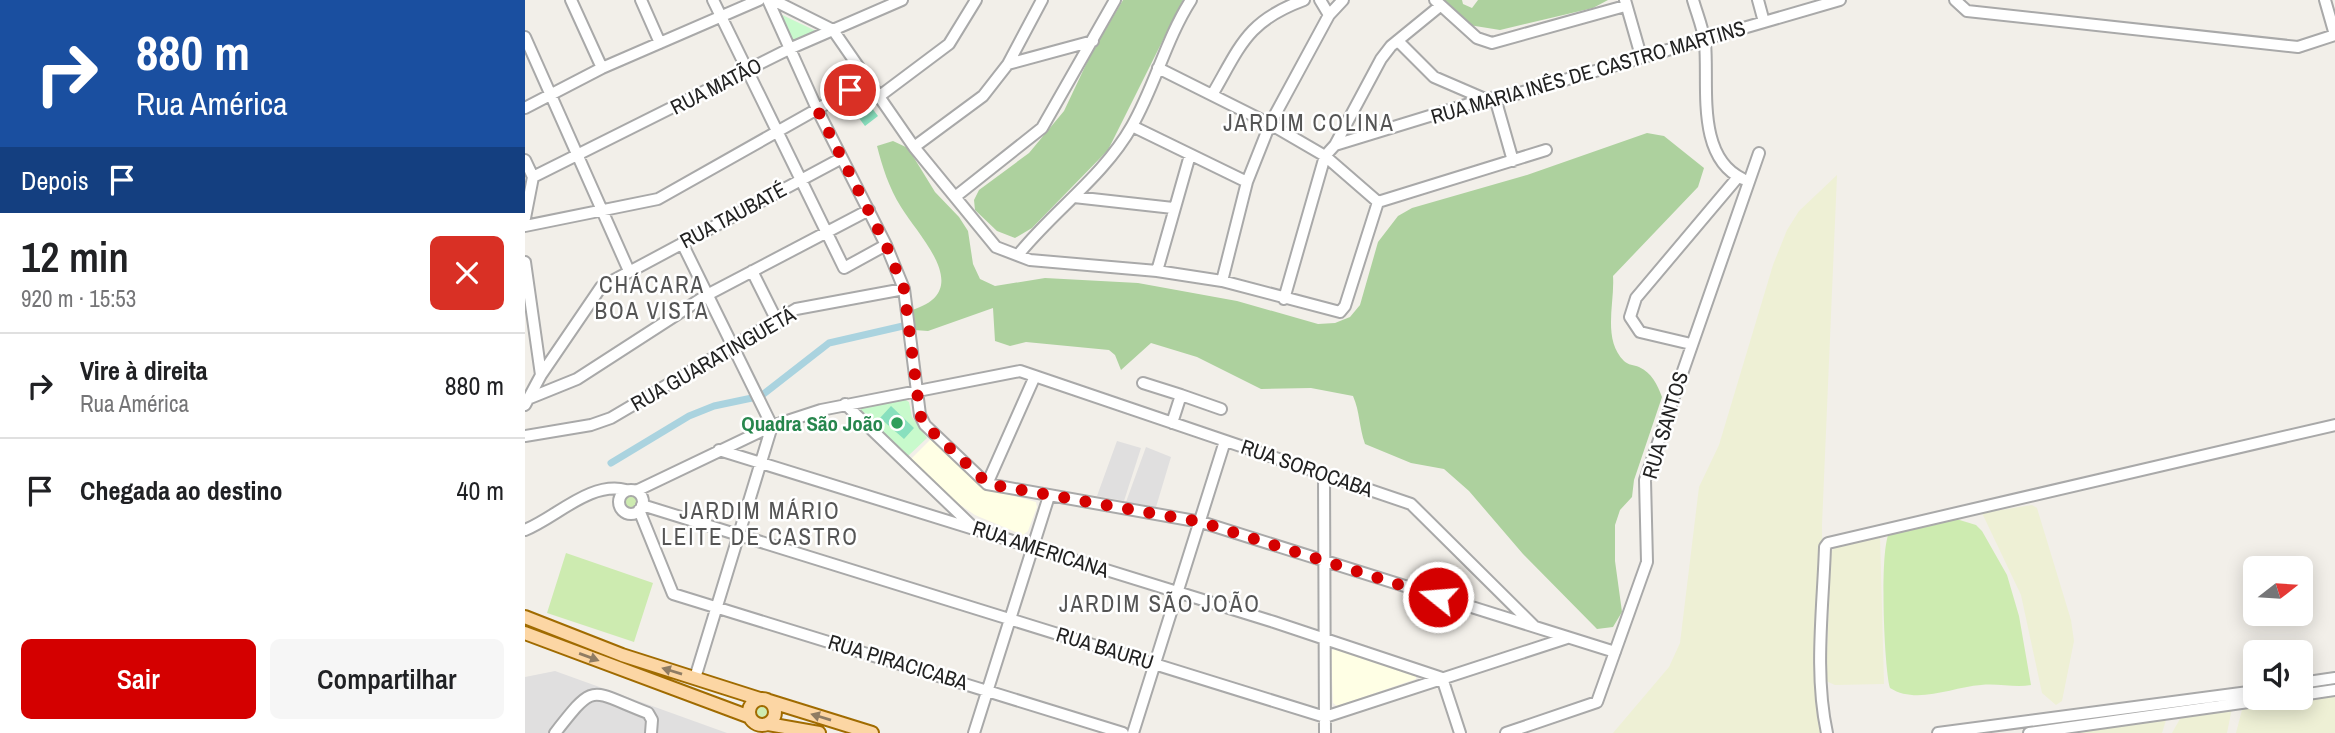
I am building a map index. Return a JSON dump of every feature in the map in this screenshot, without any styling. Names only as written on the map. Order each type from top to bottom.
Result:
[{"type":"main road","points":[[525,617],[622,655],[872,733]]},
{"type":"main road","points":[[525,633],[750,717],[757,724],[819,733]]},
{"type":"main road","points":[[750,717],[750,706],[764,700]]},
{"type":"main road","points":[[764,700],[775,714],[768,724]]},
{"type":"street","points":[[571,0],[602,68]]},
{"type":"street","points":[[641,0],[660,43]]},
{"type":"street","points":[[713,0],[844,268],[886,245]]},
{"type":"street","points":[[525,108],[602,68],[759,0]]},
{"type":"street","points":[[770,0],[833,30],[877,98],[996,247],[1030,260],[1157,271],[1221,281],[1340,312],[1345,306],[1378,202]]},
{"type":"street","points":[[770,0],[789,49],[886,245],[904,289],[916,391],[925,425],[988,484],[1201,522],[1615,652]]},
{"type":"street","name":"RUA MATÃO","points":[[533,177],[789,49],[902,0]]},
{"type":"street","points":[[877,98],[949,44],[976,0]]},
{"type":"street","points":[[914,147],[983,96],[1008,64],[1042,0]]},
{"type":"street","points":[[955,197],[1042,128],[1115,0]]},
{"type":"street","points":[[1018,255],[1104,165],[1132,127],[1191,0]]},
{"type":"street","points":[[1212,95],[1255,26],[1267,16],[1304,0]]},
{"type":"street","points":[[1320,0],[1329,15]]},
{"type":"street","points":[[1221,281],[1247,182],[1270,124],[1329,15],[1343,0]]},
{"type":"street","points":[[1691,344],[1640,332],[1630,317],[1636,298],[1743,179],[1725,166],[1712,141],[1705,40],[1693,0]]},
{"type":"street","points":[[1758,0],[1764,22]]},
{"type":"street","name":"RUA MARIA INÊS DE CASTRO MARTINS","points":[[1335,145],[1490,98],[1705,40],[1825,1],[1840,0]]},
{"type":"street","points":[[1955,0],[1967,10],[2298,47],[2335,36],[2325,0]]},
{"type":"street","points":[[1285,299],[1325,156],[1335,145],[1381,60],[1437,3],[1476,38],[1492,43],[1625,3],[1641,56]]},
{"type":"street","points":[[525,37],[629,271]]},
{"type":"street","points":[[1008,64],[1093,41]]},
{"type":"street","points":[[1398,41],[1427,71],[1453,86],[1490,98],[1513,160]]},
{"type":"street","points":[[1158,68],[1270,124],[1325,156],[1378,202]]},
{"type":"street","points":[[525,226],[657,199],[867,81]]},
{"type":"street","points":[[1452,110],[1453,86]]},
{"type":"street","points":[[1132,127],[1247,182]]},
{"type":"street","points":[[1378,202],[1545,150]]},
{"type":"street","name":"RUA SANTOS","points":[[1506,733],[1597,702],[1647,562],[1645,480],[1743,179],[1759,153]]},
{"type":"street","points":[[1157,271],[1190,155]]},
{"type":"street","name":"RUA TAUBATÉ","points":[[527,402],[541,375],[601,287],[842,158]]},
{"type":"street","points":[[525,160],[533,177],[525,218]]},
{"type":"street","points":[[1074,197],[1173,208]]},
{"type":"street","points":[[527,402],[577,379],[707,295],[869,210]]},
{"type":"street","points":[[682,243],[772,426],[695,678]]},
{"type":"street","points":[[525,262],[541,375]]},
{"type":"street","points":[[752,271],[778,323]]},
{"type":"street","name":"RUA GUARATINGUETÁ","points":[[525,436],[591,425],[611,418],[778,323],[796,309],[904,289]]},
{"type":"street","name":"RUA SOROCABA","points":[[631,491],[772,426],[845,404],[1020,371],[1411,503],[1536,628]]},
{"type":"street","points":[[988,484],[1035,376]]},
{"type":"street","points":[[1143,383],[1221,410]]},
{"type":"street","points":[[1172,423],[1181,395]]},
{"type":"street","points":[[845,404],[974,528]]},
{"type":"street","points":[[1827,733],[1821,703],[1821,676],[1825,547],[1828,543],[2335,425]]},
{"type":"street","points":[[1133,733],[1225,441]]},
{"type":"street","name":"RUA AMERICANA","points":[[719,450],[1177,592],[1442,678]]},
{"type":"street","points":[[1324,474],[1325,733]]},
{"type":"street","points":[[525,530],[593,492],[615,488],[631,491],[641,495],[641,508],[625,513],[618,503],[593,492]]},
{"type":"street","points":[[618,503],[620,496],[631,491]]},
{"type":"street","points":[[974,733],[1049,496]]},
{"type":"street","name":"RUA BAURU","points":[[641,508],[740,534],[1325,717]]},
{"type":"street","name":"RUA PIRACICABA","points":[[641,508],[673,594],[719,606],[1123,733]]},
{"type":"street","points":[[1325,717],[1566,638]]},
{"type":"street","points":[[1442,678],[1460,733]]},
{"type":"street","points":[[2313,682],[2335,678]]},
{"type":"street","points":[[2313,693],[2335,690]]},
{"type":"street","points":[[555,733],[584,696],[597,693],[647,713],[652,720],[652,733]]},
{"type":"street","points":[[1938,733],[2243,693]]},
{"type":"street","points":[[2029,733],[2243,703]]},
{"type":"shaded area","points":[[1837,175],[1822,525],[1824,733],[1613,733],[1669,667],[1680,643],[1699,487],[1719,445],[1773,265],[1787,230],[1799,211]]},
{"type":"shaded area","points":[[931,439],[984,488],[1036,502],[1037,507],[1028,531],[1023,535],[975,515],[959,504],[911,459]]},
{"type":"shaded area","points":[[1117,441],[1141,448],[1124,501],[1097,496]]},
{"type":"shaded area","points":[[1146,447],[1171,457],[1156,507],[1126,502]]},
{"type":"shaded area","points":[[2032,505],[2037,508],[2071,620],[2074,641],[2062,701],[2056,705],[2042,693],[2021,595],[1982,513]]},
{"type":"shaded area","points":[[1880,536],[1884,684],[1835,685],[1826,681],[1831,551],[1843,542]]},
{"type":"shaded area","points":[[1334,649],[1416,675],[1416,679],[1337,706],[1333,703],[1331,651]]},
{"type":"shaded area","points":[[555,671],[727,733],[525,733],[525,677]]},
{"type":"shaded area","points":[[2335,695],[2335,733],[2236,733],[2243,706],[2243,710],[2313,710],[2313,698]]},
{"type":"shaded area","points":[[2232,708],[2227,733],[2172,733],[2181,717]]},
{"type":"shaded area","points":[[2167,717],[2162,733],[2059,733]]},
{"type":"green space","points":[[1123,0],[1183,0],[1108,150],[1032,228],[1015,238],[997,231],[975,210],[974,200],[979,190],[1029,153],[1064,111],[1090,56]]},
{"type":"green space","points":[[1442,0],[1462,0],[1463,4],[1472,8],[1478,0],[1608,0],[1593,8],[1500,30],[1469,25]]},
{"type":"green space","points":[[776,12],[816,31],[792,44]]},
{"type":"green space","points":[[862,95],[878,116],[865,126],[849,105]]},
{"type":"green space","points":[[1647,133],[1664,136],[1704,168],[1698,187],[1613,276],[1611,332],[1617,352],[1624,361],[1644,369],[1651,376],[1662,397],[1634,480],[1632,497],[1620,510],[1615,525],[1615,561],[1622,612],[1613,627],[1597,629],[1523,554],[1469,491],[1444,469],[1411,463],[1365,444],[1353,396],[1311,388],[1261,389],[1197,357],[1151,343],[1121,370],[1115,355],[1109,350],[1026,342],[1010,346],[995,341],[993,308],[928,331],[914,330],[912,310],[930,301],[940,290],[941,277],[929,248],[893,192],[877,146],[893,141],[908,148],[935,192],[959,217],[968,231],[973,264],[980,279],[995,286],[1045,278],[1138,283],[1237,301],[1318,324],[1335,323],[1350,317],[1360,305],[1378,242],[1398,216],[1412,208],[1527,175]]},
{"type":"green space","points":[[904,399],[909,402],[912,417],[927,438],[908,456],[861,410],[861,407]]},
{"type":"green space","name":"Quadra São João","points":[[891,406],[914,428],[904,439],[880,418]]},
{"type":"green space","points":[[630,492],[637,495],[640,502],[637,509],[630,512],[623,509],[620,502],[623,495]]},
{"type":"green space","points":[[1953,518],[1976,525],[1982,531],[2007,575],[2019,616],[2031,685],[1970,686],[1923,695],[1900,693],[1890,688],[1884,607],[1885,558],[1890,532]]},
{"type":"green space","points":[[566,553],[653,583],[634,642],[547,613]]},
{"type":"green space","points":[[762,702],[769,705],[772,712],[769,719],[762,722],[755,719],[752,712],[755,705]]},
{"type":"waterway","points":[[761,396],[829,343],[903,326]]},
{"type":"waterway","points":[[611,463],[689,416],[714,406],[752,398]]},
{"type":"place","name":"Quadra São João","points":[[897,423]]},
{"type":"district","name":"JARDIM COLINA","points":[[1309,122]]},
{"type":"district","name":"CHÁCARA BOA VISTA","points":[[652,297]]},
{"type":"district","name":"JARDIM MÁRIO LEITE DE CASTRO","points":[[760,523]]},
{"type":"district","name":"JARDIM SÃO JOÃO","points":[[1160,603]]},
{"type":"route","points":[[850,90],[817,109],[886,245],[904,289],[920,415],[925,425],[988,484],[1201,522],[1438,597]]}]
